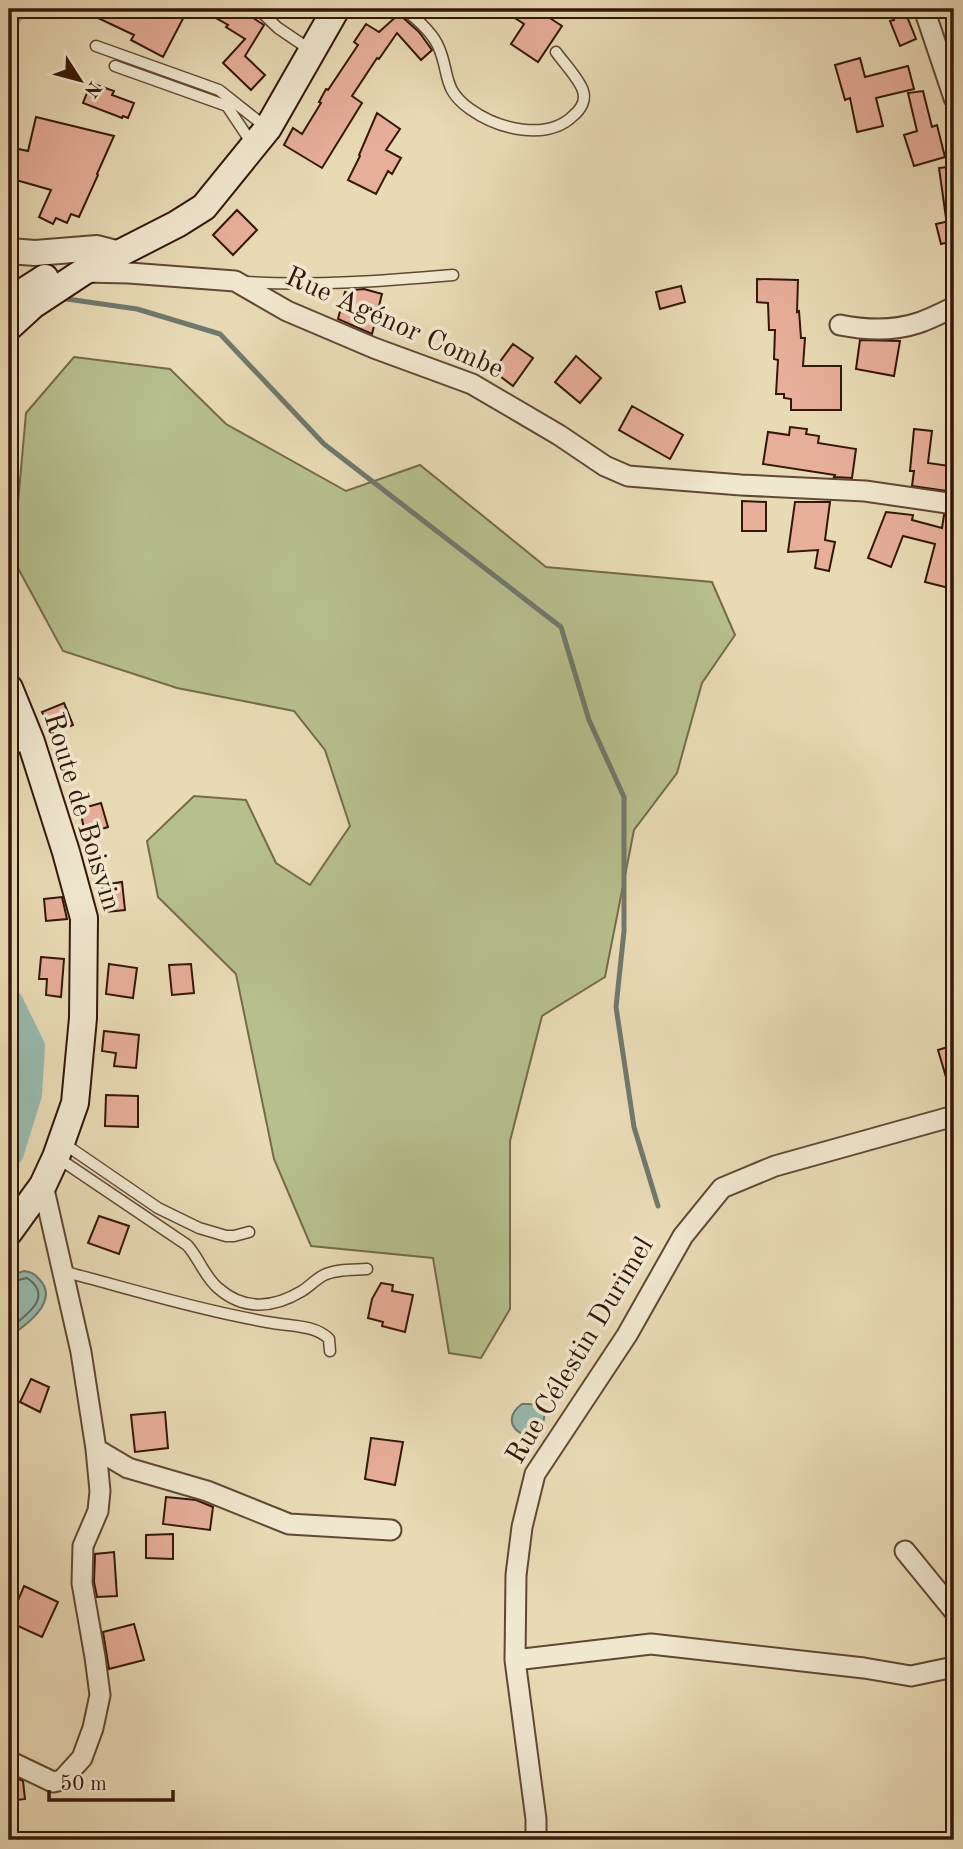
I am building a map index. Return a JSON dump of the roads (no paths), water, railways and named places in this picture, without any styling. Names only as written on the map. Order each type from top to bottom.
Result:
[{"type":"main road","points":[[9,301],[74,269],[115,258],[161,213],[192,193],[222,183],[261,136],[337,9]]},
{"type":"main road","points":[[9,327],[74,269]]},
{"type":"main road","name":"Route de Boisvin","points":[[9,688],[20,746],[66,852],[84,918],[83,1018],[75,1103],[43,1185],[9,1232]]},
{"type":"street","points":[[924,9],[954,98]]},
{"type":"street","points":[[9,251],[115,258]]},
{"type":"street","points":[[35,253],[74,269]]},
{"type":"street","name":"Rue Agénor Combe","points":[[74,269],[115,258],[235,281],[287,311],[374,348],[472,384],[559,435],[605,466],[628,476],[865,491],[954,504]]},
{"type":"street","points":[[840,326],[881,329],[901,327],[918,323],[954,307]]},
{"type":"street","name":"Rue Célestin Durimel","points":[[536,1840],[515,1660],[516,1575],[522,1527],[535,1474],[627,1335],[683,1236],[722,1188],[775,1166],[954,1116]]},
{"type":"street","points":[[9,1761],[53,1782],[62,1780],[82,1758],[93,1728],[100,1695],[82,1583],[83,1546],[98,1511],[100,1491],[96,1449],[80,1352],[43,1185]]},
{"type":"street","points":[[96,1449],[128,1468],[207,1491],[289,1524],[391,1530]]},
{"type":"street","points":[[905,1551],[954,1611]]},
{"type":"street","points":[[515,1660],[651,1644],[864,1668],[911,1676],[954,1667]]},
{"type":"lane","points":[[258,9],[278,28],[313,51]]},
{"type":"lane","points":[[404,9],[427,30],[439,48],[449,88],[467,107],[490,121],[503,125],[525,130],[554,128],[569,120],[580,109],[584,99],[583,89],[556,52]]},
{"type":"lane","points":[[96,46],[219,90],[261,136]]},
{"type":"lane","points":[[115,66],[227,106],[261,136]]},
{"type":"lane","points":[[235,281],[280,284],[453,275]]},
{"type":"lane","points":[[58,1149],[158,1208],[198,1228],[226,1236],[249,1232]]},
{"type":"lane","points":[[58,1149],[187,1245],[216,1287],[241,1302],[261,1306],[280,1302],[302,1291],[324,1275],[367,1269]]},
{"type":"lane","points":[[62,1270],[252,1320],[312,1329],[329,1339],[330,1351]]},
{"type":"water","points":[[24,1271],[39,1279],[45,1287],[46,1296],[31,1320],[9,1337],[9,1276]]},
{"type":"water","points":[[522,1404],[537,1405],[543,1411],[542,1424],[532,1434],[520,1433],[512,1424],[515,1411]]},
{"type":"waterway","points":[[60,298],[137,309],[220,334],[324,444],[561,627],[589,720],[624,797],[624,931],[616,1007],[634,1127],[658,1206]]},
{"type":"waterway","points":[[9,1004],[30,1047],[27,1094],[9,1152]]},
{"type":"waterway","points":[[9,1268],[12,1279]]}]
